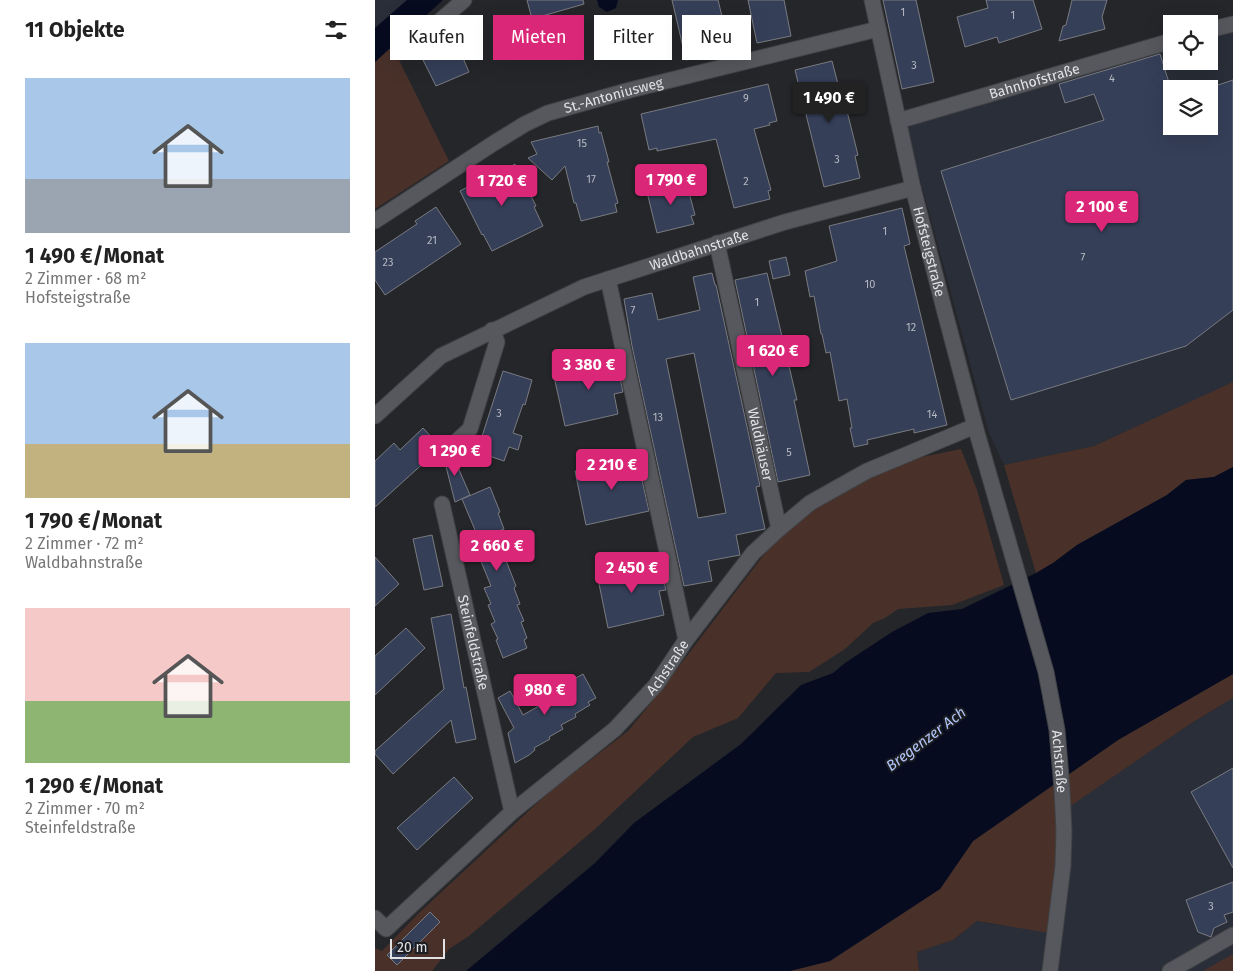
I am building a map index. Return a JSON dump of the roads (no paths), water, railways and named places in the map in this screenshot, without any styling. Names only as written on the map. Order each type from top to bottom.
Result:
[{"type":"street","points":[[447,15],[464,0]]},
{"type":"street","name":"Hofsteigstraße","points":[[872,0],[913,188],[996,499]]},
{"type":"street","points":[[1218,28],[1233,24]]},
{"type":"street","name":"St.-Antoniusweg","points":[[375,221],[502,138],[548,113],[639,87],[878,30]]},
{"type":"street","name":"Bahnhofstraße","points":[[898,121],[1163,43]]},
{"type":"street","name":"Waldbahnstraße","points":[[375,416],[441,356],[585,287],[785,222],[913,188]]},
{"type":"street","name":"Waldhäuser","points":[[717,243],[779,529]]},
{"type":"street","points":[[608,279],[686,640]]},
{"type":"street","points":[[458,440],[470,429],[497,342],[492,330]]},
{"type":"street","name":"Achstraße","points":[[375,918],[386,930],[512,812],[615,729],[656,685],[686,640],[753,554],[810,503],[867,471],[975,426]]},
{"type":"street","name":"Achstraße","points":[[996,499],[1046,672],[1057,730],[1064,831],[1063,866],[1050,971]]},
{"type":"street","name":"Steinfeldstraße","points":[[442,504],[512,812]]},
{"type":"street","points":[[1170,971],[1233,935]]},
{"type":"water","points":[[407,0],[443,0],[427,15],[390,15],[390,48],[375,62],[375,28]]},
{"type":"water","points":[[597,0],[618,0],[616,8],[607,12],[599,7]]},
{"type":"water","name":"Bregenzer Ach","points":[[1233,467],[1233,674],[1118,740],[973,841],[940,889],[830,961],[790,971],[466,971],[595,863],[634,823],[741,744],[801,685],[833,673],[892,632],[928,613],[962,609],[1036,573],[1077,545],[1167,495],[1186,480],[1214,477]]}]
